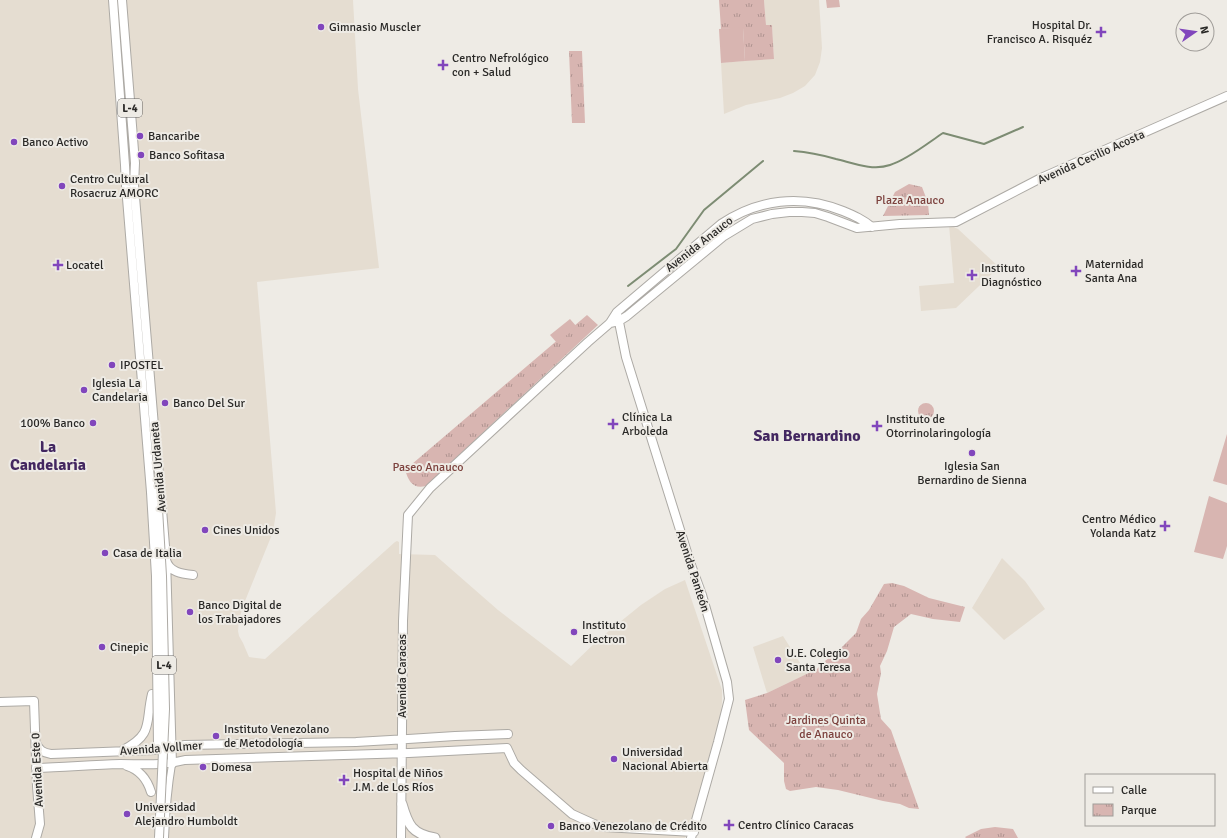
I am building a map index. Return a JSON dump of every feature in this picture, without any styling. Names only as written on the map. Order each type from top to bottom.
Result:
[{"type":"highway","points":[[402,804],[406,818],[416,831],[420,834],[435,838]]},
{"type":"main road","name":"Avenida Urdaneta","points":[[113,0],[126,186],[152,451],[159,473],[166,558],[172,764]]},
{"type":"main road","name":"Avenida Urdaneta","points":[[122,0],[135,163],[134,185],[152,451]]},
{"type":"main road","name":"Avenida Cecilio Acosta","points":[[956,222],[1041,178],[1227,96]]},
{"type":"main road","name":"Avenida Anauco","points":[[408,515],[430,488],[610,323],[617,312],[721,224],[748,209],[761,205],[789,201],[817,203],[832,206],[863,219],[872,227]]},
{"type":"main road","name":"Avenida Anauco","points":[[610,323],[619,321],[627,316],[724,236],[752,219],[772,214],[802,212],[815,213],[857,228],[900,224],[956,222]]},
{"type":"main road","name":"Avenida Panteón","points":[[617,312],[630,372],[691,565],[702,595],[729,693],[729,699],[694,836]]},
{"type":"main road","name":"L-4","points":[[152,451],[156,576],[158,755],[154,838]]},
{"type":"main road","name":"L-4","points":[[154,492],[162,576],[164,709],[159,838]]},
{"type":"main road","name":"Avenida Caracas","points":[[401,838],[402,621],[408,515]]},
{"type":"main road","points":[[151,558],[154,568],[157,571],[164,568],[166,558]]},
{"type":"main road","points":[[166,558],[168,564],[174,570],[180,573],[193,575]]},
{"type":"main road","points":[[120,751],[138,741],[145,732],[152,694],[154,737],[161,742],[164,742],[169,739],[172,732]]},
{"type":"main road","name":"Avenida Este 0","points":[[0,702],[34,701],[36,768],[40,824],[36,838]]},
{"type":"main road","name":"Avenida Vollmer","points":[[36,743],[38,748],[44,753],[51,754],[152,750],[185,745],[402,740],[508,734]]},
{"type":"main road","name":"Avenida Vollmer","points":[[36,768],[120,764],[152,765],[172,764],[185,760],[507,748],[514,763],[521,770],[572,814],[583,820],[604,826],[694,836]]},
{"type":"main road","points":[[120,764],[132,768],[142,775],[149,785],[151,792]]},
{"type":"street","name":"Avenida Urdaneta","points":[[165,838],[172,764]]},
{"type":"shaded area","points":[[0,0],[353,0],[358,89],[379,268],[257,282],[276,513],[273,532],[239,619],[239,636],[249,657],[265,659],[397,541],[399,542],[399,554],[435,555],[498,610],[571,666],[599,639],[641,605],[665,589],[685,580],[722,690],[722,702],[720,724],[712,755],[685,838],[0,838]]},
{"type":"shaded area","points":[[764,0],[819,0],[822,48],[820,62],[815,75],[805,86],[793,93],[780,98],[746,105],[724,114],[721,63],[774,58],[772,25],[766,25]]},
{"type":"shaded area","name":"Instituto Diagnóstico","points":[[949,225],[958,229],[999,267],[956,308],[921,311],[919,286],[954,283]]},
{"type":"shaded area","points":[[1002,558],[1025,581],[1045,609],[1004,640],[972,608]]},
{"type":"shaded area","name":"U.E. Colegio Santa Teresa","points":[[783,636],[807,674],[767,693],[753,647]]},
{"type":"green space","points":[[719,0],[764,0],[766,25],[772,25],[774,59],[745,61],[743,28],[721,29]]},
{"type":"green space","points":[[826,0],[839,0],[840,7],[827,8]]},
{"type":"green space","points":[[743,27],[745,61],[721,63],[719,29]]},
{"type":"green space","points":[[569,51],[582,51],[585,123],[572,123]]},
{"type":"green space","name":"Plaza Anauco","points":[[909,184],[922,187],[928,203],[929,215],[883,216],[895,192]]},
{"type":"green space","name":"Paseo Anauco","points":[[587,315],[598,325],[426,486],[422,487],[412,484],[405,470]]},
{"type":"green space","points":[[570,319],[577,327],[557,343],[550,335]]},
{"type":"green space","points":[[923,403],[929,403],[934,408],[932,417],[929,419],[923,419],[918,414],[918,408]]},
{"type":"green space","points":[[1227,434],[1227,485],[1213,481]]},
{"type":"green space","points":[[1209,496],[1227,503],[1227,546],[1223,559],[1194,552]]},
{"type":"green space","name":"Jardines Quinta de Anauco","points":[[892,583],[904,586],[929,598],[965,607],[960,622],[933,619],[911,614],[894,627],[887,651],[880,666],[881,673],[877,694],[881,719],[891,730],[919,809],[909,808],[900,804],[838,790],[816,787],[790,791],[786,789],[784,781],[784,763],[749,730],[745,700],[767,693],[817,669],[856,633],[861,619],[869,610],[884,584]]},
{"type":"green space","points":[[995,827],[1013,829],[1018,838],[965,837],[981,829]]},
{"type":"waterway","points":[[794,151],[820,155],[863,166],[883,167],[897,163],[943,133],[984,144],[1023,127]]},
{"type":"waterway","points":[[628,286],[676,249],[704,210],[763,161]]},
{"type":"place","name":"Gimnasio Muscler","points":[[321,27]]},
{"type":"place","name":"Hospital Dr. Francisco A. Risquéz","points":[[1101,32]]},
{"type":"place","name":"Centro Nefrológico con + Salud","points":[[443,65]]},
{"type":"place","name":"Bancaribe","points":[[140,136]]},
{"type":"place","name":"Banco Activo","points":[[14,142]]},
{"type":"place","name":"Banco Sofitasa","points":[[141,155]]},
{"type":"place","name":"Centro Cultural Rosacruz AMORC","points":[[62,186]]},
{"type":"place","name":"Locatel","points":[[58,265]]},
{"type":"place","name":"Maternidad Santa Ana","points":[[1076,271]]},
{"type":"place","name":"Instituto Diagnóstico","points":[[972,275]]},
{"type":"place","name":"IPOSTEL","points":[[112,365]]},
{"type":"place","name":"Iglesia La Candelaria","points":[[84,390]]},
{"type":"place","name":"Banco Del Sur","points":[[165,403]]},
{"type":"place","name":"100% Banco","points":[[93,423]]},
{"type":"place","name":"Clínica La Arboleda","points":[[613,424]]},
{"type":"place","name":"Instituto de Otorrinolaringología","points":[[877,426]]},
{"type":"place","name":"Iglesia San Bernardino de Sienna","points":[[972,453]]},
{"type":"place","name":"Centro Médico Yolanda Katz","points":[[1165,526]]},
{"type":"place","name":"Cines Unidos","points":[[205,530]]},
{"type":"place","name":"Casa de Italia","points":[[105,553]]},
{"type":"place","name":"Banco Digital de los Trabajadores","points":[[190,612]]},
{"type":"place","name":"Instituto Electron","points":[[574,632]]},
{"type":"place","name":"Cinepic","points":[[102,647]]},
{"type":"place","name":"U.E. Colegio Santa Teresa","points":[[778,660]]},
{"type":"place","name":"Instituto Venezolano de Metodología","points":[[216,736]]},
{"type":"place","name":"Universidad Nacional Abierta","points":[[614,759]]},
{"type":"place","name":"Domesa","points":[[203,767]]},
{"type":"place","name":"Hospital de Niños J.M. de Los Ríos","points":[[344,780]]},
{"type":"place","name":"Universidad Alejandro Humboldt","points":[[127,814]]},
{"type":"place","name":"Centro Clínico Caracas","points":[[729,825]]},
{"type":"place","name":"Banco Venezolano de Crédito","points":[[551,826]]},
{"type":"district","name":"San Bernardino","points":[[807,435]]},
{"type":"district","name":"La Candelaria","points":[[48,455]]}]
